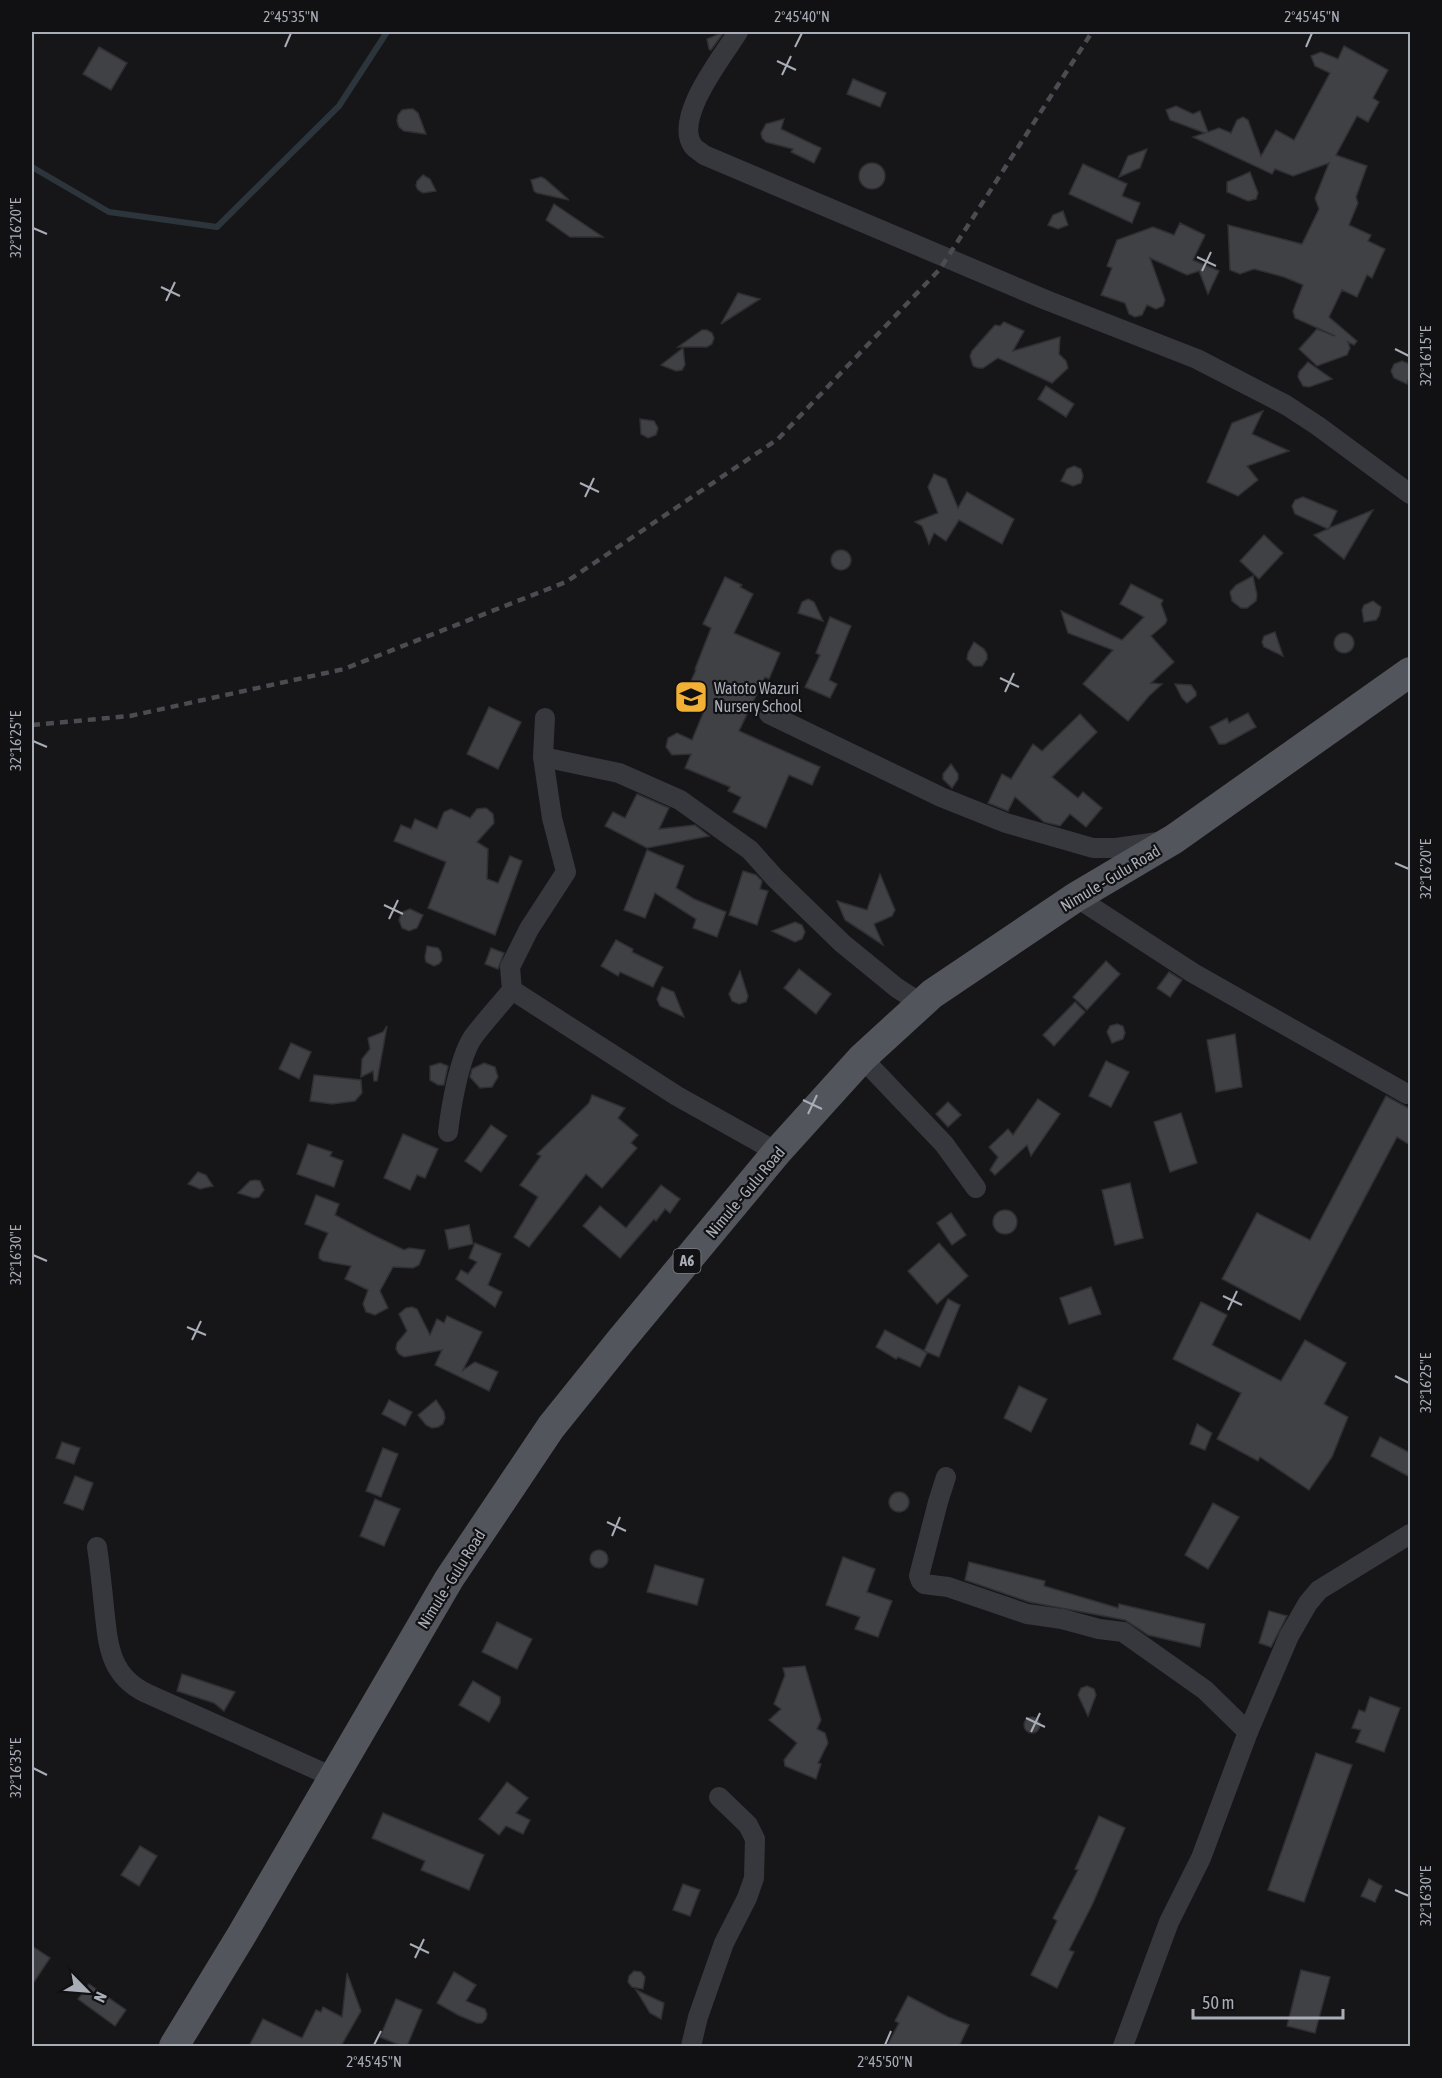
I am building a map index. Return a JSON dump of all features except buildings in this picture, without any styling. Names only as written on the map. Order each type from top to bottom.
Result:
[{"type":"main road","name":"Nimule - Gulu Road","points":[[174,2046],[241,1936],[449,1579],[551,1427],[777,1152],[862,1058],[933,994],[1076,897],[1174,839],[1410,672]]},
{"type":"street","points":[[738,32],[693,105],[688,120],[688,133],[693,145],[704,155],[1046,300],[1197,359],[1286,405],[1410,494]]},
{"type":"street","points":[[769,714],[941,797],[1025,828],[1093,848],[1116,848],[1174,839]]},
{"type":"street","points":[[448,1132],[451,1108],[463,1062],[472,1039],[512,990],[510,968],[529,929],[566,872],[564,857],[552,818],[543,757],[545,718]]},
{"type":"street","points":[[543,757],[619,773],[680,800],[750,850],[775,878],[842,943],[922,1004]]},
{"type":"street","points":[[1076,897],[1193,973],[1407,1094]]},
{"type":"street","points":[[512,990],[677,1096],[777,1152]]},
{"type":"street","points":[[862,1058],[944,1144],[976,1188]]},
{"type":"street","points":[[946,1478],[919,1576],[924,1584],[948,1587],[1027,1614],[1123,1632],[1205,1690],[1248,1732]]},
{"type":"street","points":[[1123,2046],[1169,1922],[1201,1858],[1248,1732],[1289,1636],[1308,1603],[1319,1590],[1410,1534]]},
{"type":"street","points":[[97,1546],[108,1642],[113,1659],[126,1680],[146,1693],[333,1777]]},
{"type":"street","points":[[691,2046],[698,2017],[724,1943],[747,1898],[754,1878],[755,1839],[748,1825],[719,1797]]},
{"type":"waterway","points":[[32,167],[109,212],[217,227],[339,106],[387,32]]},
{"type":"railway","points":[[32,725],[130,716],[344,669],[566,582],[778,439],[940,269],[1092,32]]},
{"type":"place","name":"Watoto Wazuri Nursery School","points":[[691,697]]}]
